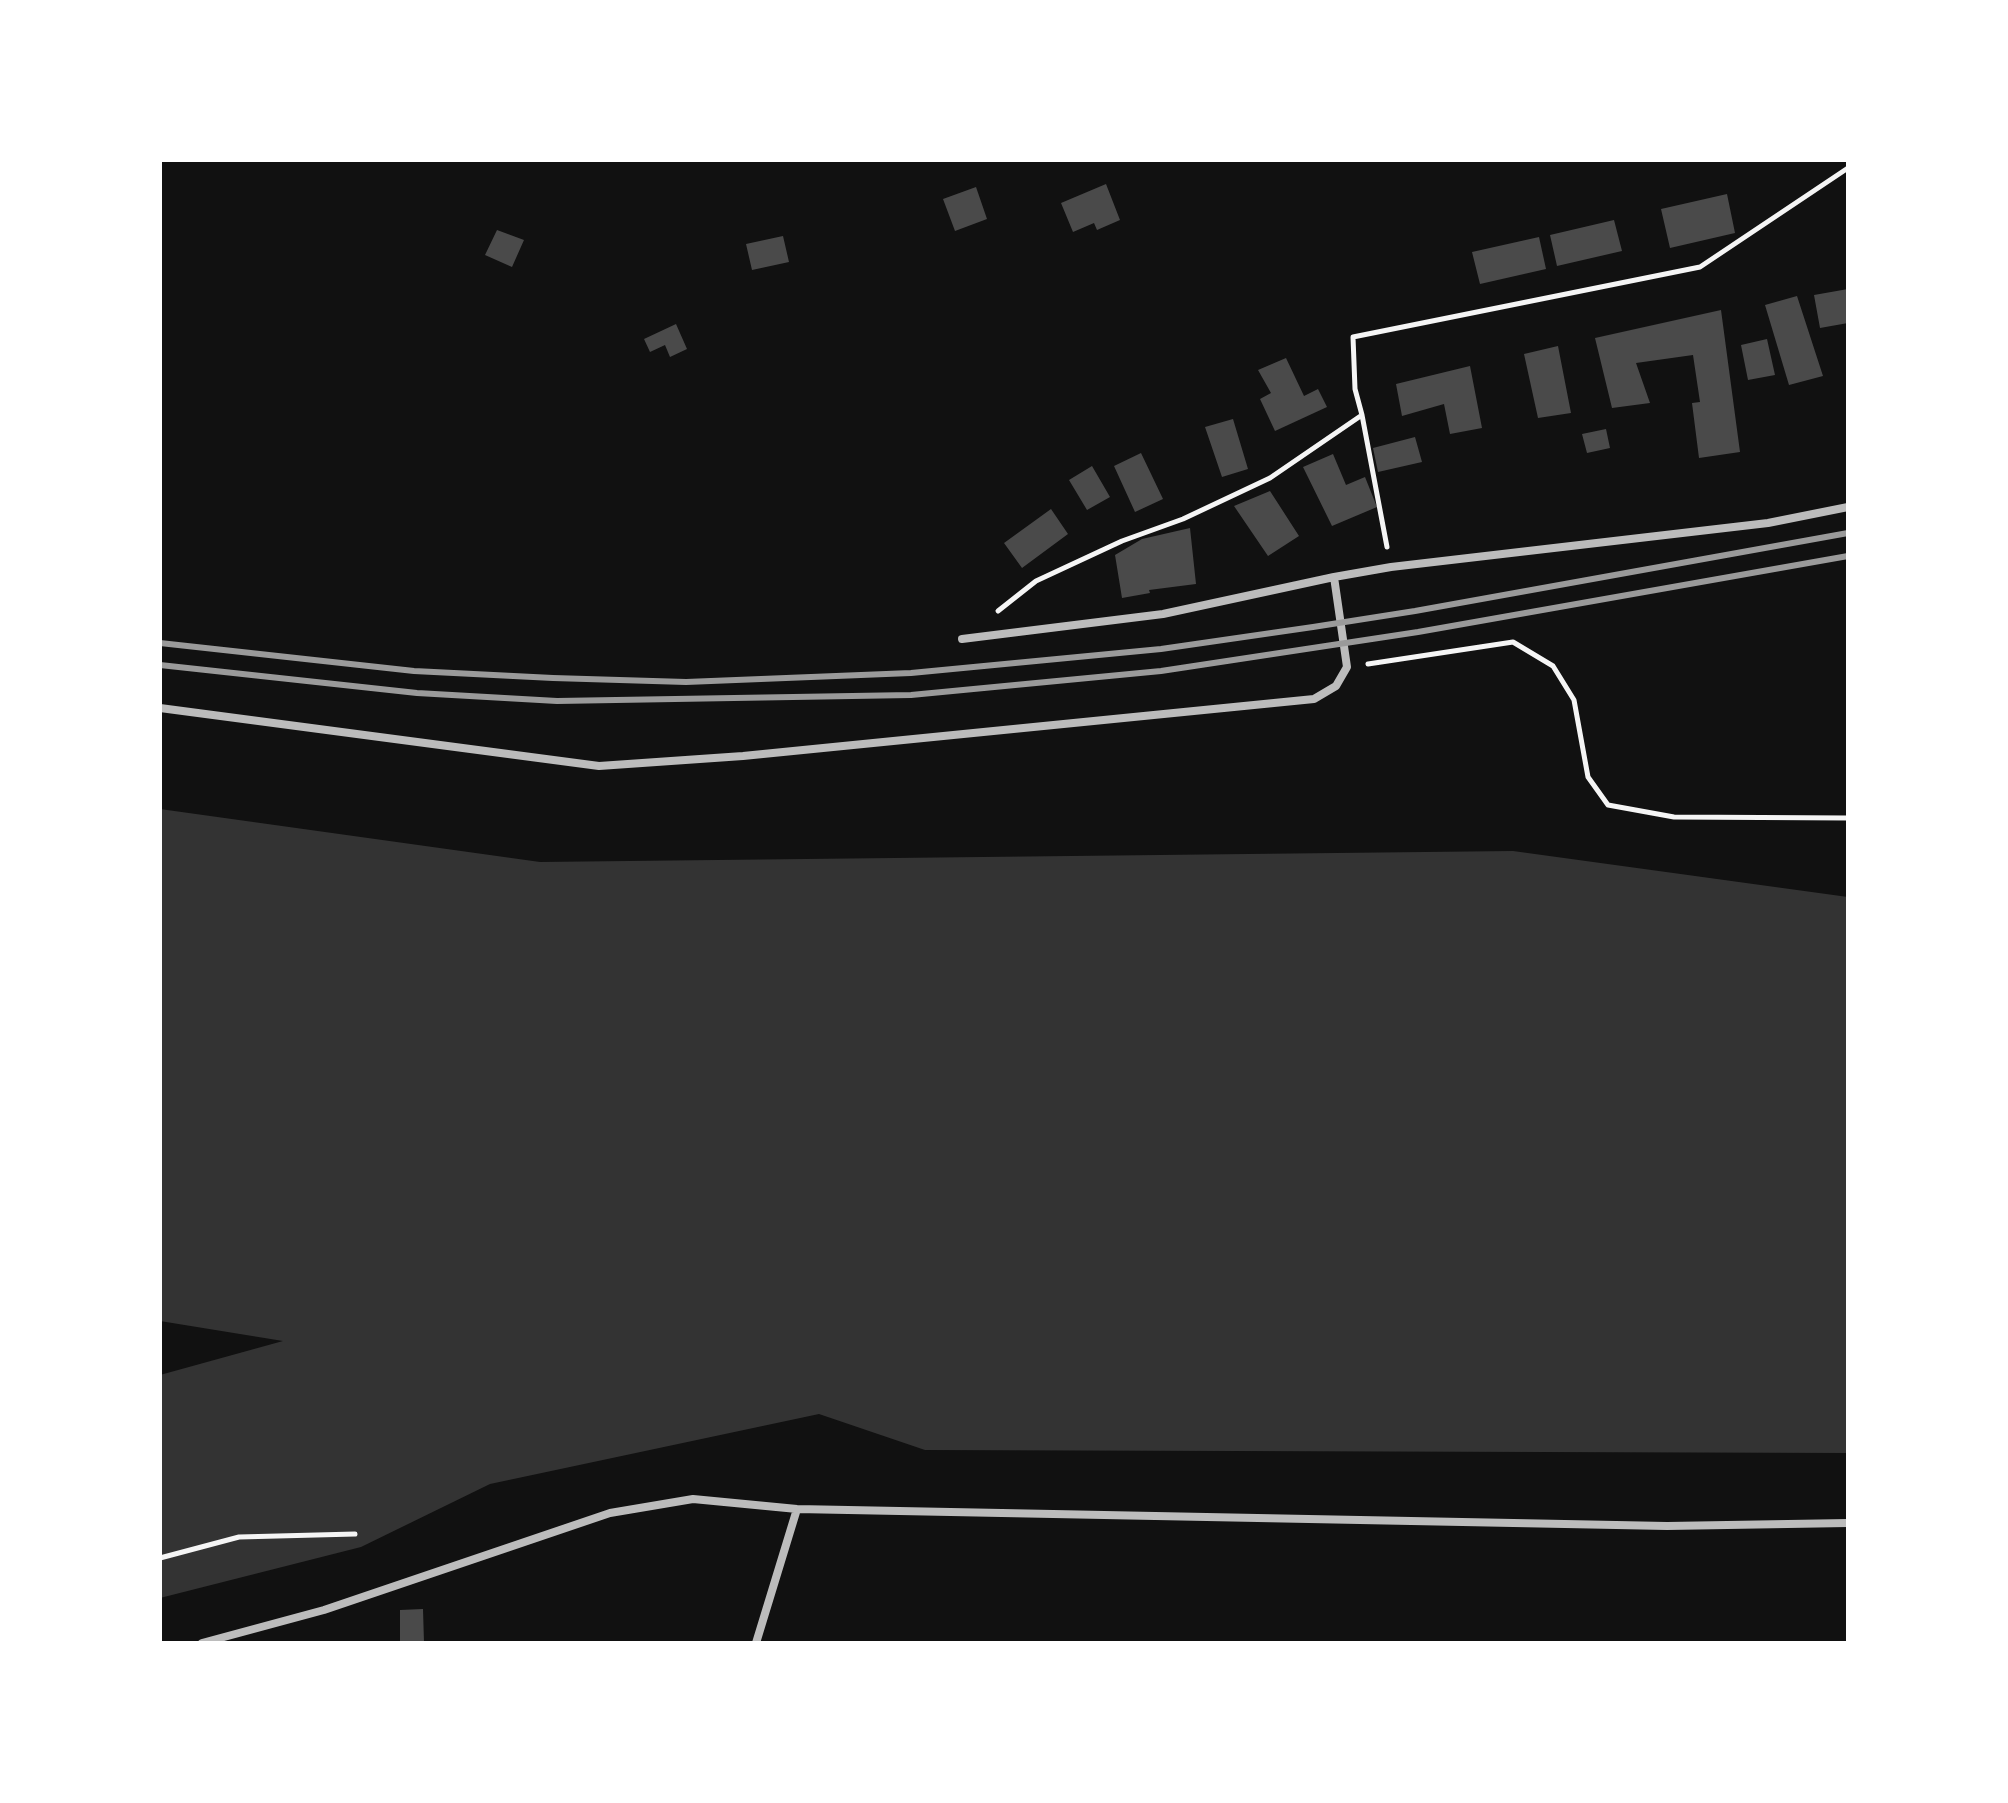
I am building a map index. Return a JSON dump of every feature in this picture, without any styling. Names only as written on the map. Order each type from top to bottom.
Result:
[{"type":"street","points":[[962,639],[1163,614],[1391,567],[1768,523],[1848,507]]},
{"type":"street","points":[[160,708],[599,766],[743,756],[1314,699],[1336,686],[1347,667],[1334,577]]},
{"type":"street","points":[[202,1643],[324,1610],[610,1513],[693,1499],[797,1509],[1651,1526],[1848,1523]]},
{"type":"street","points":[[756,1643],[797,1509]]},
{"type":"path","points":[[1391,567],[1355,389],[1353,337],[1700,267],[1848,168]]},
{"type":"path","points":[[962,639],[1036,581],[1122,541],[1183,519],[1270,478],[1362,415]]},
{"type":"path","points":[[1347,667],[1513,642],[1553,666],[1574,700],[1588,777],[1608,805],[1674,817],[1848,818]]},
{"type":"path","points":[[160,1558],[239,1537],[355,1534]]},
{"type":"shaded area","points":[[160,809],[540,862],[1513,851],[1848,897],[1848,1453],[925,1450],[819,1414],[490,1484],[361,1547],[160,1598],[160,1375],[283,1341],[160,1321]]},
{"type":"building","points":[[1106,184],[1120,220],[1097,230],[1094,223],[1073,232],[1061,203]]},
{"type":"building","points":[[976,187],[987,219],[955,231],[943,199]]},
{"type":"building","points":[[1727,194],[1735,233],[1670,248],[1661,209]]},
{"type":"building","points":[[1614,220],[1622,251],[1557,266],[1550,235]]},
{"type":"building","points":[[497,230],[524,240],[512,267],[485,255]]},
{"type":"building","points":[[783,236],[789,262],[752,270],[746,244]]},
{"type":"building","points":[[1539,237],[1546,269],[1480,284],[1472,252]]},
{"type":"building","points":[[1848,289],[1848,323],[1820,328],[1814,295]]},
{"type":"building","points":[[1797,296],[1823,376],[1789,385],[1765,305]]},
{"type":"building","points":[[1721,310],[1740,452],[1699,458],[1692,403],[1700,402],[1693,355],[1636,363],[1650,403],[1612,408],[1595,338]]},
{"type":"building","points":[[676,324],[687,349],[670,357],[665,345],[650,352],[644,339]]},
{"type":"building","points":[[1767,339],[1775,375],[1748,380],[1741,345]]},
{"type":"building","points":[[1558,346],[1571,413],[1538,418],[1524,354]]},
{"type":"building","points":[[1286,358],[1304,396],[1318,389],[1327,407],[1275,431],[1260,399],[1271,393],[1258,370]]},
{"type":"building","points":[[1470,366],[1482,428],[1450,434],[1444,404],[1402,416],[1396,384]]},
{"type":"building","points":[[1233,419],[1248,469],[1222,477],[1205,427]]},
{"type":"building","points":[[1606,429],[1610,448],[1587,453],[1582,434]]},
{"type":"building","points":[[1415,437],[1422,462],[1378,472],[1373,448]]},
{"type":"building","points":[[1141,453],[1163,499],[1135,512],[1114,466]]},
{"type":"building","points":[[1333,454],[1346,485],[1365,477],[1377,507],[1332,526],[1303,467]]},
{"type":"building","points":[[1092,466],[1110,497],[1087,510],[1069,480]]},
{"type":"building","points":[[1270,491],[1299,536],[1268,556],[1234,506]]},
{"type":"building","points":[[1051,509],[1068,534],[1022,568],[1004,543]]},
{"type":"building","points":[[1190,528],[1196,584],[1149,590],[1150,593],[1122,598],[1115,555],[1142,539]]},
{"type":"building","points":[[423,1609],[424,1643],[400,1643],[400,1610]]},
{"type":"railway","points":[[160,643],[414,671],[553,678],[686,682],[911,673],[1161,649],[1313,627],[1848,533]]},
{"type":"railway","points":[[160,665],[417,693],[557,701],[911,695],[1161,671],[1418,632],[1848,556]]}]
